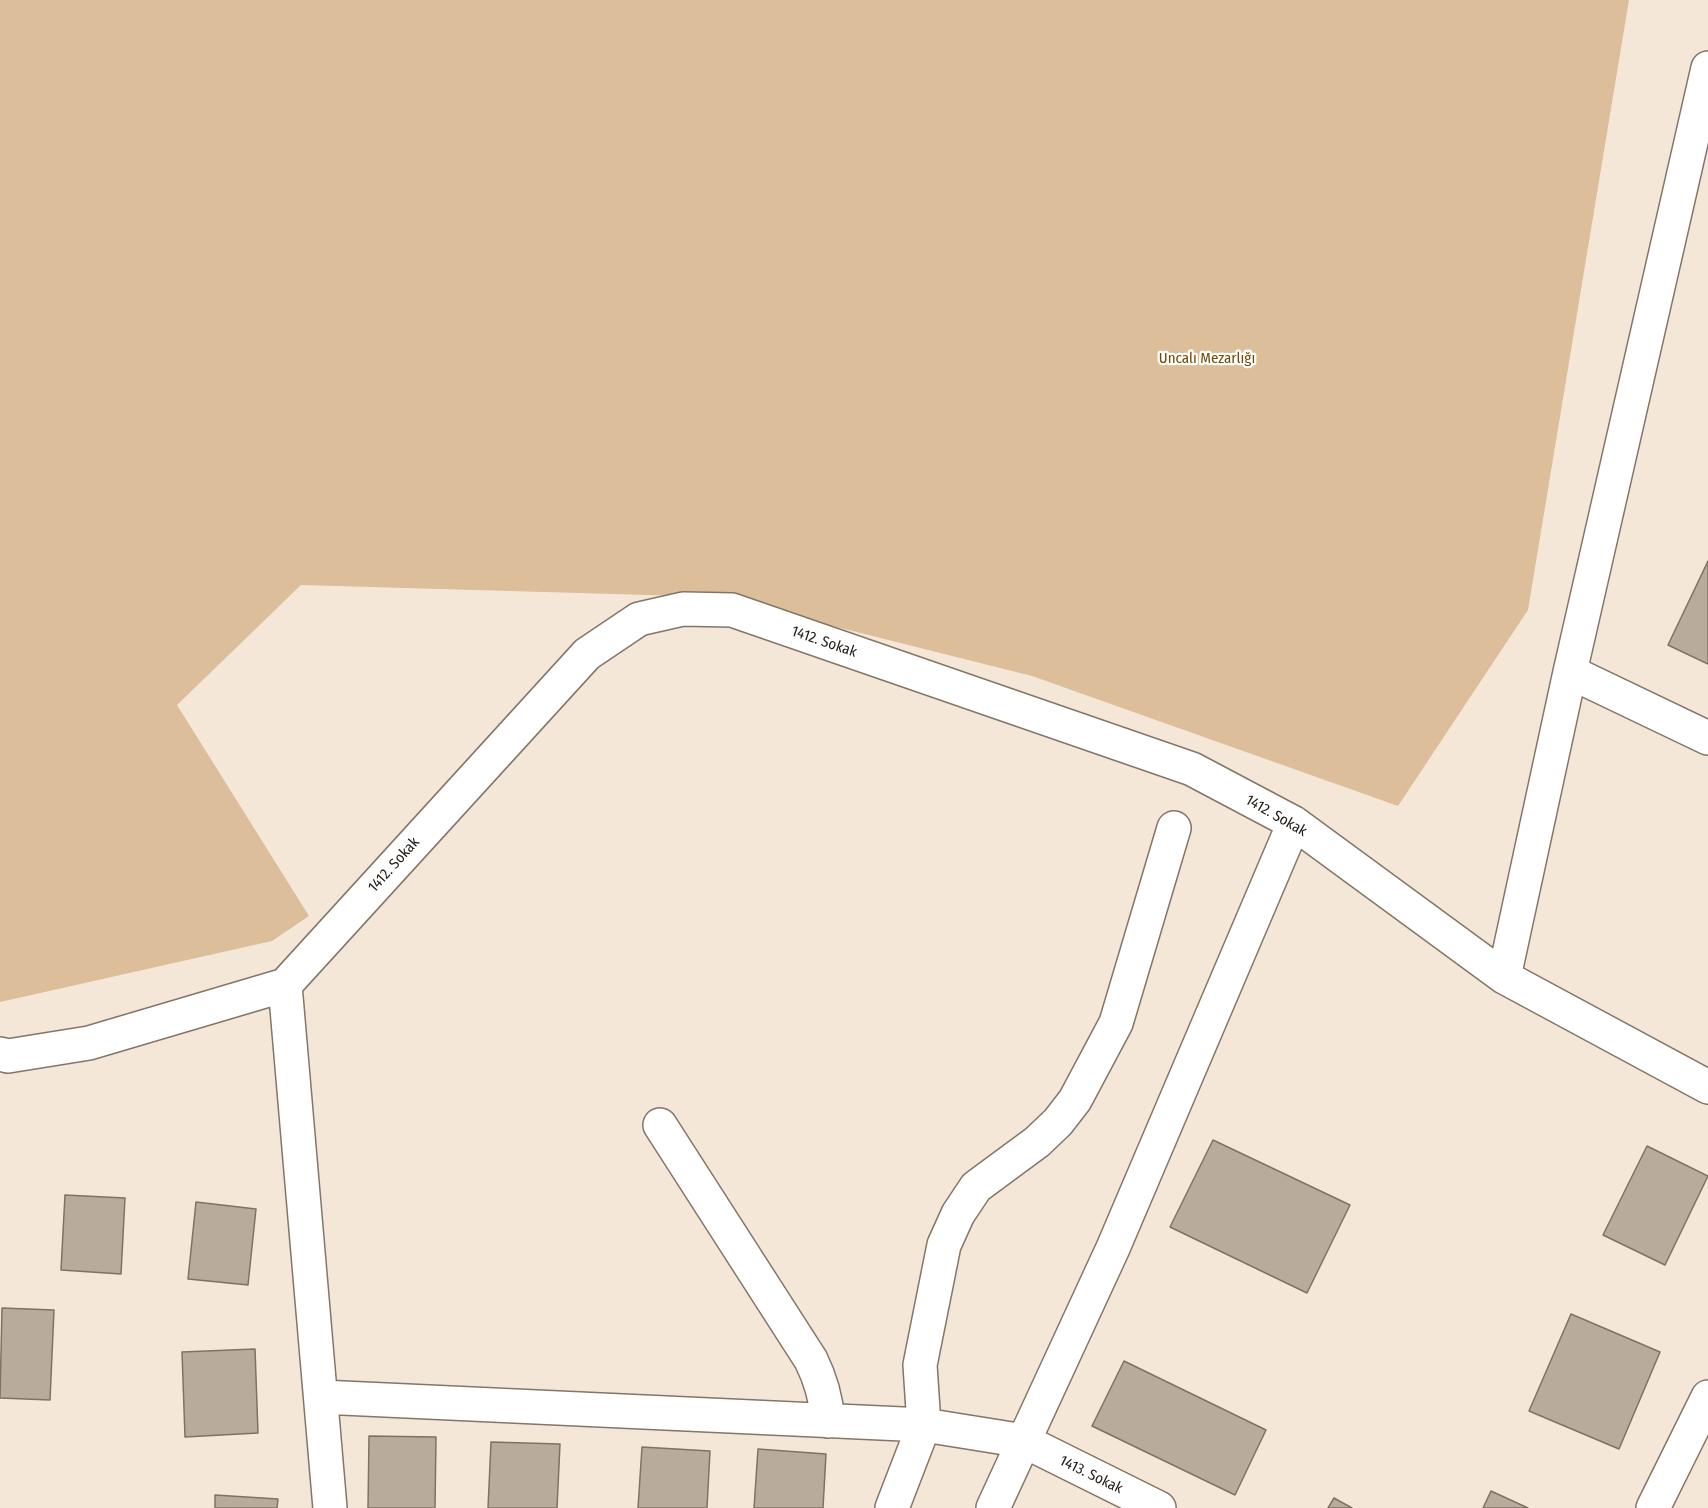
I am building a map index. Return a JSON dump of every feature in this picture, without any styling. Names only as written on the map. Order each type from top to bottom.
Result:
[{"type":"street","points":[[1503,977],[1708,68]]},
{"type":"street","name":"1412. Sokak","points":[[285,985],[587,654],[639,619],[683,609],[732,610],[1192,769],[1294,823],[1503,977],[1708,1087]]},
{"type":"street","points":[[1570,672],[1708,738]]},
{"type":"street","points":[[993,1508],[1113,1248],[1294,823]]},
{"type":"street","points":[[892,1508],[924,1425],[920,1365],[944,1245],[958,1214],[976,1187],[1037,1142],[1058,1122],[1075,1100],[1116,1023],[1174,828]]},
{"type":"street","points":[[0,1054],[8,1056],[89,1043],[285,985],[330,1508]]},
{"type":"street","points":[[660,1125],[811,1360],[826,1398],[828,1420]]},
{"type":"street","name":"1413. Sokak","points":[[321,1397],[924,1425],[1024,1441],[1159,1508]]},
{"type":"street","points":[[1653,1508],[1708,1397]]},
{"type":"green space","name":"Uncalı Mezarlığı","points":[[0,0],[1629,0],[1528,610],[1398,806],[1032,676],[717,597],[301,585],[177,705],[309,916],[272,941],[0,1002]]},
{"type":"building","points":[[1708,561],[1708,664],[1668,645]]},
{"type":"building","points":[[1213,1140],[1350,1205],[1307,1293],[1170,1227]]},
{"type":"building","points":[[1647,1146],[1708,1176],[1665,1265],[1603,1235]]},
{"type":"building","points":[[65,1195],[125,1198],[121,1274],[61,1270]]},
{"type":"building","points":[[196,1202],[256,1209],[248,1285],[188,1279]]},
{"type":"building","points":[[2,1308],[54,1310],[50,1400],[0,1398]]},
{"type":"building","points":[[1571,1314],[1660,1352],[1619,1449],[1529,1411]]},
{"type":"building","points":[[255,1349],[258,1433],[185,1437],[182,1352]]},
{"type":"building","points":[[1124,1361],[1266,1430],[1235,1495],[1092,1426]]},
{"type":"building","points":[[369,1436],[436,1437],[435,1508],[368,1508]]},
{"type":"building","points":[[491,1442],[560,1444],[557,1508],[488,1508]]},
{"type":"building","points":[[642,1447],[710,1451],[707,1508],[638,1508]]},
{"type":"building","points":[[758,1449],[826,1454],[823,1508],[754,1508]]},
{"type":"building","points":[[1491,1491],[1528,1508],[1483,1508]]},
{"type":"building","points":[[215,1495],[278,1499],[277,1508],[215,1508]]},
{"type":"building","points":[[1334,1498],[1352,1508],[1328,1508]]}]
